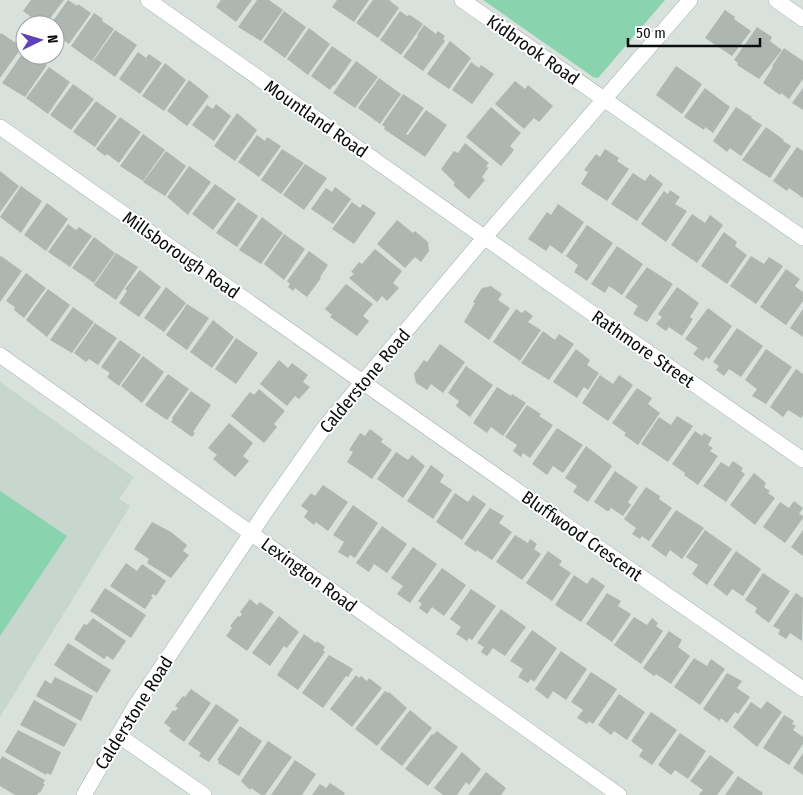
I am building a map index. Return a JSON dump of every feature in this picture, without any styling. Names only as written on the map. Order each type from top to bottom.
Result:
[{"type":"street","name":"Mountland Road","points":[[148,0],[484,238]]},
{"type":"street","name":"Kidbrook Road","points":[[462,0],[604,99]]},
{"type":"street","name":"Calderstone Road","points":[[84,795],[160,667],[309,448],[362,382],[484,238],[690,0]]},
{"type":"street","points":[[776,0],[803,19]]},
{"type":"street","points":[[604,99],[803,238]]},
{"type":"street","name":"Millsborough Road","points":[[0,127],[362,382]]},
{"type":"street","name":"Rathmore Street","points":[[484,238],[803,460]]},
{"type":"street","name":"Lexington Road","points":[[0,355],[409,648],[619,795]]},
{"type":"street","name":"Bluffwood Crescent","points":[[362,382],[803,689]]},
{"type":"street","points":[[118,735],[204,795]]},
{"type":"shaded area","points":[[0,382],[134,477],[119,499],[130,506],[0,717]]},
{"type":"green space","points":[[483,0],[665,0],[598,78],[593,77]]},
{"type":"green space","points":[[0,491],[67,536],[0,636]]},
{"type":"building","points":[[31,0],[64,0],[53,15],[28,15],[23,11]]},
{"type":"building","points":[[68,0],[91,13],[69,44],[65,41],[65,15],[57,15]]},
{"type":"building","points":[[221,0],[252,0],[236,22],[216,7]]},
{"type":"building","points":[[257,0],[269,0],[283,10],[261,41],[238,27]]},
{"type":"building","points":[[337,0],[369,0],[354,22],[332,7]]},
{"type":"building","points":[[373,0],[389,0],[399,8],[378,38],[356,23]]},
{"type":"building","points":[[725,10],[751,31],[732,56],[705,38]]},
{"type":"building","points":[[284,11],[306,27],[285,58],[263,42]]},
{"type":"building","points":[[400,11],[423,24],[401,55],[380,40]]},
{"type":"building","points":[[94,13],[114,29],[92,61],[71,46]]},
{"type":"building","points":[[424,25],[436,34],[438,31],[445,36],[443,39],[445,41],[423,71],[403,57]]},
{"type":"building","points":[[757,27],[772,37],[770,41],[782,50],[759,79],[737,65],[738,63],[734,60]]},
{"type":"building","points":[[309,28],[330,44],[308,75],[287,59]]},
{"type":"building","points":[[115,30],[137,45],[115,77],[93,61]]},
{"type":"building","points":[[1,33],[15,42],[15,57],[0,78]]},
{"type":"building","points":[[450,41],[471,58],[449,89],[427,74]]},
{"type":"building","points":[[332,46],[352,60],[330,90],[311,76]]},
{"type":"building","points":[[784,48],[803,61],[803,79],[789,99],[763,83]]},
{"type":"building","points":[[138,52],[146,58],[149,54],[162,63],[140,94],[119,79]]},
{"type":"building","points":[[356,61],[378,77],[355,108],[333,93]]},
{"type":"building","points":[[471,62],[479,68],[481,65],[494,74],[472,104],[452,90]]},
{"type":"building","points":[[165,63],[186,80],[164,111],[142,96]]},
{"type":"building","points":[[15,64],[47,65],[25,97],[2,83]]},
{"type":"building","points":[[676,66],[702,84],[682,114],[656,95]]},
{"type":"building","points":[[49,67],[70,82],[48,114],[26,98]]},
{"type":"building","points":[[379,78],[401,94],[380,124],[358,108]]},
{"type":"building","points":[[189,80],[209,96],[187,126],[167,111]]},
{"type":"building","points":[[515,81],[525,89],[528,85],[553,106],[539,122],[534,118],[524,129],[495,104]]},
{"type":"building","points":[[73,84],[94,99],[71,130],[50,115]]},
{"type":"building","points":[[705,88],[730,107],[713,133],[705,127],[704,130],[684,117]]},
{"type":"building","points":[[803,88],[803,110],[792,103]]},
{"type":"building","points":[[403,94],[424,108],[406,134],[408,135],[426,110],[447,125],[425,157],[384,129],[385,127],[382,125]]},
{"type":"building","points":[[96,101],[117,116],[95,147],[73,132]]},
{"type":"building","points":[[216,104],[231,116],[214,141],[192,125],[207,105],[213,109]]},
{"type":"building","points":[[491,107],[521,133],[510,146],[514,150],[501,166],[466,137]]},
{"type":"building","points":[[736,107],[762,125],[741,156],[730,148],[727,152],[713,141]]},
{"type":"building","points":[[237,113],[257,130],[235,161],[214,146]]},
{"type":"building","points":[[120,117],[141,132],[119,163],[96,149]]},
{"type":"building","points":[[766,127],[791,146],[770,178],[742,160]]},
{"type":"building","points":[[143,134],[165,150],[143,181],[120,166]]},
{"type":"building","points":[[257,135],[265,141],[267,137],[281,146],[259,177],[238,162]]},
{"type":"building","points":[[465,143],[489,163],[482,177],[485,180],[469,199],[453,185],[455,183],[441,169],[454,151],[458,153]]},
{"type":"building","points":[[797,147],[803,151],[803,198],[789,188],[787,191],[773,181]]},
{"type":"building","points":[[282,149],[304,163],[281,194],[261,180]]},
{"type":"building","points":[[605,149],[619,158],[617,161],[629,169],[607,201],[581,184],[588,172],[584,170],[596,154],[600,157]]},
{"type":"building","points":[[166,151],[186,166],[165,196],[143,182]]},
{"type":"building","points":[[305,164],[327,178],[304,210],[283,195]]},
{"type":"building","points":[[189,166],[211,182],[188,215],[167,197]]},
{"type":"building","points":[[0,171],[19,186],[0,212]]},
{"type":"building","points":[[633,173],[645,181],[650,174],[663,184],[637,221],[611,204]]},
{"type":"building","points":[[215,184],[236,199],[213,230],[192,214]]},
{"type":"building","points":[[21,186],[42,201],[21,233],[0,217]]},
{"type":"building","points":[[335,187],[351,199],[333,224],[311,209],[326,188],[332,192]]},
{"type":"building","points":[[670,190],[680,197],[675,204],[687,211],[666,242],[641,224],[664,191],[668,194]]},
{"type":"building","points":[[238,202],[258,216],[237,247],[216,233]]},
{"type":"building","points":[[352,202],[360,208],[363,204],[376,213],[354,244],[332,229]]},
{"type":"building","points":[[47,203],[68,219],[46,251],[24,235]]},
{"type":"building","points":[[558,204],[584,222],[562,254],[550,245],[546,251],[528,239],[547,212],[551,215]]},
{"type":"building","points":[[692,214],[705,223],[710,215],[723,225],[697,263],[671,245]]},
{"type":"building","points":[[262,217],[283,233],[261,264],[239,250]]},
{"type":"building","points":[[397,220],[428,242],[429,251],[421,262],[415,257],[405,268],[377,244]]},
{"type":"building","points":[[68,224],[76,230],[79,227],[92,236],[70,267],[48,252]]},
{"type":"building","points":[[587,225],[613,243],[587,281],[574,272],[578,265],[566,256]]},
{"type":"building","points":[[724,232],[737,242],[735,246],[747,255],[727,284],[701,266]]},
{"type":"building","points":[[284,234],[305,249],[284,280],[264,264]]},
{"type":"building","points":[[94,237],[115,253],[94,283],[72,268]]},
{"type":"building","points":[[617,246],[643,264],[622,295],[609,286],[605,293],[591,284]]},
{"type":"building","points":[[375,249],[402,271],[393,283],[399,288],[387,301],[382,296],[377,302],[349,278],[354,274],[351,272],[359,262],[362,264]]},
{"type":"building","points":[[309,251],[328,265],[307,297],[295,288],[293,291],[288,287],[290,284],[287,281]]},
{"type":"building","points":[[116,253],[138,267],[116,300],[94,285]]},
{"type":"building","points":[[751,256],[764,264],[769,257],[783,266],[756,304],[730,286]]},
{"type":"building","points":[[0,257],[22,271],[0,302]]},
{"type":"building","points":[[647,267],[673,284],[647,322],[633,314],[638,306],[625,297]]},
{"type":"building","points":[[786,269],[800,279],[795,286],[803,292],[803,301],[786,325],[760,307]]},
{"type":"building","points":[[140,270],[161,287],[139,317],[119,303],[127,291],[125,289]]},
{"type":"building","points":[[26,273],[46,288],[24,318],[14,310],[15,307],[6,301]]},
{"type":"building","points":[[346,284],[373,304],[363,316],[369,321],[357,336],[330,317],[332,315],[325,309]]},
{"type":"building","points":[[491,286],[502,294],[498,300],[510,308],[489,340],[464,322],[482,288]]},
{"type":"building","points":[[166,287],[186,303],[164,332],[144,318]]},
{"type":"building","points":[[677,287],[699,303],[690,317],[693,319],[682,336],[669,327],[666,331],[656,324],[662,317],[658,314]]},
{"type":"building","points":[[48,289],[70,305],[47,337],[26,320]]},
{"type":"building","points":[[187,304],[209,318],[187,350],[166,335]]},
{"type":"building","points":[[73,307],[94,322],[72,353],[50,340]]},
{"type":"building","points":[[708,308],[732,326],[709,359],[706,357],[703,361],[693,354],[698,348],[685,339]]},
{"type":"building","points":[[516,309],[522,313],[525,310],[533,316],[528,322],[541,330],[520,361],[493,342]]},
{"type":"building","points":[[803,309],[803,337],[790,328]]},
{"type":"building","points":[[213,320],[234,337],[212,368],[190,352]]},
{"type":"building","points":[[95,323],[117,338],[98,365],[89,359],[86,362],[74,353]]},
{"type":"building","points":[[737,328],[763,346],[741,377],[729,369],[724,376],[716,370],[719,366],[713,362]]},
{"type":"building","points":[[543,331],[555,340],[559,334],[574,344],[549,380],[521,363]]},
{"type":"building","points":[[236,338],[258,353],[236,384],[215,369]]},
{"type":"building","points":[[120,340],[141,355],[119,386],[107,377],[110,373],[101,367]]},
{"type":"building","points":[[440,344],[465,362],[443,393],[431,384],[427,390],[416,383],[414,374],[424,360],[427,362]]},
{"type":"building","points":[[576,349],[590,360],[587,365],[599,373],[588,390],[584,387],[577,398],[553,382]]},
{"type":"building","points":[[766,349],[792,367],[766,404],[752,396],[757,389],[745,380]]},
{"type":"building","points":[[143,356],[164,372],[142,403],[121,386]]},
{"type":"building","points":[[279,360],[288,368],[292,363],[308,375],[303,382],[310,387],[299,399],[295,396],[287,406],[260,384]]},
{"type":"building","points":[[466,366],[493,385],[470,417],[456,406],[459,401],[448,393]]},
{"type":"building","points":[[796,369],[803,374],[803,415],[801,418],[788,410],[783,417],[770,407]]},
{"type":"building","points":[[168,374],[189,389],[167,420],[145,405]]},
{"type":"building","points":[[600,375],[613,384],[619,375],[633,385],[608,421],[582,403]]},
{"type":"building","points":[[497,387],[526,403],[503,436],[491,427],[487,433],[473,423]]},
{"type":"building","points":[[637,388],[652,398],[648,404],[660,413],[638,445],[612,423]]},
{"type":"building","points":[[259,389],[285,411],[274,424],[277,427],[264,443],[231,416],[250,392],[254,395]]},
{"type":"building","points":[[191,391],[211,405],[193,432],[195,433],[192,437],[171,422]]},
{"type":"building","points":[[527,405],[553,425],[530,458],[523,453],[521,457],[513,451],[517,445],[505,437]]},
{"type":"building","points":[[677,416],[693,426],[668,462],[641,444],[659,417],[671,425]]},
{"type":"building","points":[[229,423],[253,443],[243,456],[249,461],[235,477],[213,459],[217,455],[208,448]]},
{"type":"building","points":[[557,428],[583,445],[563,473],[553,466],[547,475],[532,464]]},
{"type":"building","points":[[370,429],[383,439],[381,442],[392,450],[372,479],[347,462],[353,452],[349,450],[360,433],[365,436]]},
{"type":"building","points":[[695,431],[702,436],[704,433],[712,438],[708,445],[713,448],[710,451],[718,456],[698,485],[672,464]]},
{"type":"building","points":[[586,446],[612,466],[588,502],[573,492],[577,486],[565,478]]},
{"type":"building","points":[[396,452],[408,460],[412,455],[425,466],[403,498],[377,479]]},
{"type":"building","points":[[733,461],[743,468],[741,471],[745,474],[726,502],[703,486],[721,462],[729,467]]},
{"type":"building","points":[[431,465],[444,475],[440,482],[452,490],[433,519],[407,501]]},
{"type":"building","points":[[615,471],[638,487],[628,502],[631,505],[623,516],[611,508],[607,511],[594,502]]},
{"type":"building","points":[[754,473],[766,483],[764,487],[775,498],[755,525],[730,505]]},
{"type":"building","points":[[323,485],[348,502],[328,531],[316,522],[314,525],[304,517],[308,511],[301,506],[311,493],[315,496]]},
{"type":"building","points":[[646,487],[660,496],[659,499],[672,508],[649,541],[642,536],[640,539],[632,534],[636,528],[624,519]]},
{"type":"building","points":[[455,493],[468,502],[473,495],[486,504],[462,540],[436,522]]},
{"type":"building","points":[[794,501],[803,508],[799,514],[803,518],[785,543],[763,527],[780,502],[789,508]]},
{"type":"building","points":[[353,505],[378,523],[355,558],[350,555],[348,558],[338,552],[344,542],[333,535]]},
{"type":"building","points":[[490,508],[504,516],[499,523],[512,532],[492,560],[464,544]]},
{"type":"building","points":[[676,510],[704,528],[682,559],[670,550],[666,557],[651,546]]},
{"type":"building","points":[[152,522],[171,532],[187,545],[183,551],[189,555],[171,578],[147,563],[149,559],[134,549]]},
{"type":"building","points":[[382,526],[407,544],[387,573],[374,564],[369,572],[356,563]]},
{"type":"building","points":[[705,530],[732,549],[707,585],[692,574],[698,565],[686,557]]},
{"type":"building","points":[[803,530],[803,556],[791,547]]},
{"type":"building","points":[[515,535],[528,543],[530,539],[537,544],[534,549],[541,554],[522,580],[496,562]]},
{"type":"building","points":[[413,547],[437,564],[410,603],[397,594],[403,586],[391,578]]},
{"type":"building","points":[[548,551],[562,561],[559,565],[571,573],[552,601],[526,583]]},
{"type":"building","points":[[736,551],[761,569],[743,596],[732,589],[727,596],[713,585]]},
{"type":"building","points":[[126,563],[137,571],[142,564],[166,581],[156,596],[153,594],[151,596],[153,597],[145,609],[110,586]]},
{"type":"building","points":[[442,568],[466,585],[444,616],[432,607],[427,614],[419,608],[422,604],[418,601]]},
{"type":"building","points":[[763,573],[790,591],[769,623],[755,612],[757,608],[745,600]]},
{"type":"building","points":[[574,575],[587,584],[592,577],[605,586],[581,622],[555,605]]},
{"type":"building","points":[[105,588],[146,615],[131,638],[90,611]]},
{"type":"building","points":[[471,589],[496,606],[472,640],[469,638],[467,641],[456,634],[461,627],[450,619]]},
{"type":"building","points":[[607,593],[621,601],[618,606],[631,614],[612,642],[586,624]]},
{"type":"building","points":[[796,593],[803,598],[802,641],[790,633],[786,639],[778,634],[780,630],[773,626]]},
{"type":"building","points":[[250,599],[257,605],[260,602],[274,612],[247,651],[226,636],[232,628],[230,626],[238,616],[240,617],[242,614],[240,612]]},
{"type":"building","points":[[501,609],[526,627],[505,656],[493,648],[487,656],[481,652],[484,647],[477,643]]},
{"type":"building","points":[[279,616],[299,632],[287,648],[284,646],[270,666],[252,653]]},
{"type":"building","points":[[634,617],[647,625],[652,618],[658,623],[656,626],[663,631],[641,664],[614,645]]},
{"type":"building","points":[[93,618],[126,641],[113,660],[107,656],[104,659],[74,639],[84,624],[87,625]]},
{"type":"building","points":[[532,630],[557,648],[534,682],[531,679],[528,683],[518,677],[523,669],[510,661]]},
{"type":"building","points":[[669,631],[682,640],[678,647],[690,656],[671,684],[643,668]]},
{"type":"building","points":[[304,634],[325,647],[323,650],[325,652],[298,690],[277,675]]},
{"type":"building","points":[[68,643],[111,670],[97,693],[54,665]]},
{"type":"building","points":[[561,651],[587,669],[566,700],[553,691],[548,699],[535,689]]},
{"type":"building","points":[[329,655],[353,669],[323,708],[302,693]]},
{"type":"building","points":[[694,658],[707,666],[711,659],[725,669],[700,705],[674,687]]},
{"type":"building","points":[[591,672],[617,689],[593,724],[589,721],[587,724],[577,718],[583,710],[571,702]]},
{"type":"building","points":[[727,673],[742,681],[737,688],[750,697],[738,714],[735,712],[727,723],[721,718],[720,721],[703,709]]},
{"type":"building","points":[[356,675],[359,678],[361,676],[367,681],[369,678],[382,688],[352,727],[330,709]]},
{"type":"building","points":[[55,677],[93,696],[81,721],[36,696],[45,680],[51,684]]},
{"type":"building","points":[[191,689],[211,703],[184,742],[169,731],[171,728],[164,723],[173,710],[175,711],[178,708],[175,706]]},
{"type":"building","points":[[385,691],[389,692],[407,708],[377,746],[355,729]]},
{"type":"building","points":[[619,694],[645,712],[627,740],[614,731],[611,735],[598,725]]},
{"type":"building","points":[[34,700],[77,724],[64,747],[20,725]]},
{"type":"building","points":[[767,701],[782,712],[757,747],[733,727],[751,702],[761,709]]},
{"type":"building","points":[[216,704],[239,720],[209,762],[199,756],[201,753],[188,744]]},
{"type":"building","points":[[410,710],[432,728],[402,766],[380,749]]},
{"type":"building","points":[[651,712],[677,730],[652,765],[639,756],[643,750],[631,741]]},
{"type":"building","points":[[784,715],[794,721],[792,724],[796,726],[793,730],[803,737],[803,744],[789,765],[763,748]]},
{"type":"building","points":[[240,726],[262,741],[239,776],[218,763],[219,761],[217,760]]},
{"type":"building","points":[[18,730],[61,752],[51,775],[47,773],[46,775],[5,752]]},
{"type":"building","points":[[437,731],[458,747],[428,786],[405,769],[432,734]]},
{"type":"building","points":[[680,733],[706,751],[688,779],[675,770],[671,775],[658,765]]},
{"type":"building","points":[[268,741],[292,757],[265,795],[261,795],[251,788],[250,790],[241,781]]},
{"type":"building","points":[[462,752],[481,769],[469,785],[466,782],[457,795],[443,795],[434,788]]},
{"type":"building","points":[[803,753],[803,775],[793,768]]},
{"type":"building","points":[[710,755],[734,772],[717,795],[700,795],[703,790],[690,781]]},
{"type":"building","points":[[2,756],[45,780],[40,793],[37,795],[15,795],[0,786],[0,760]]},
{"type":"building","points":[[295,760],[316,774],[302,795],[271,795]]},
{"type":"building","points":[[486,772],[506,788],[501,795],[468,795]]},
{"type":"building","points":[[738,776],[763,793],[762,795],[725,795]]},
{"type":"building","points":[[330,783],[345,793],[344,795],[312,795],[320,784],[326,788]]}]
